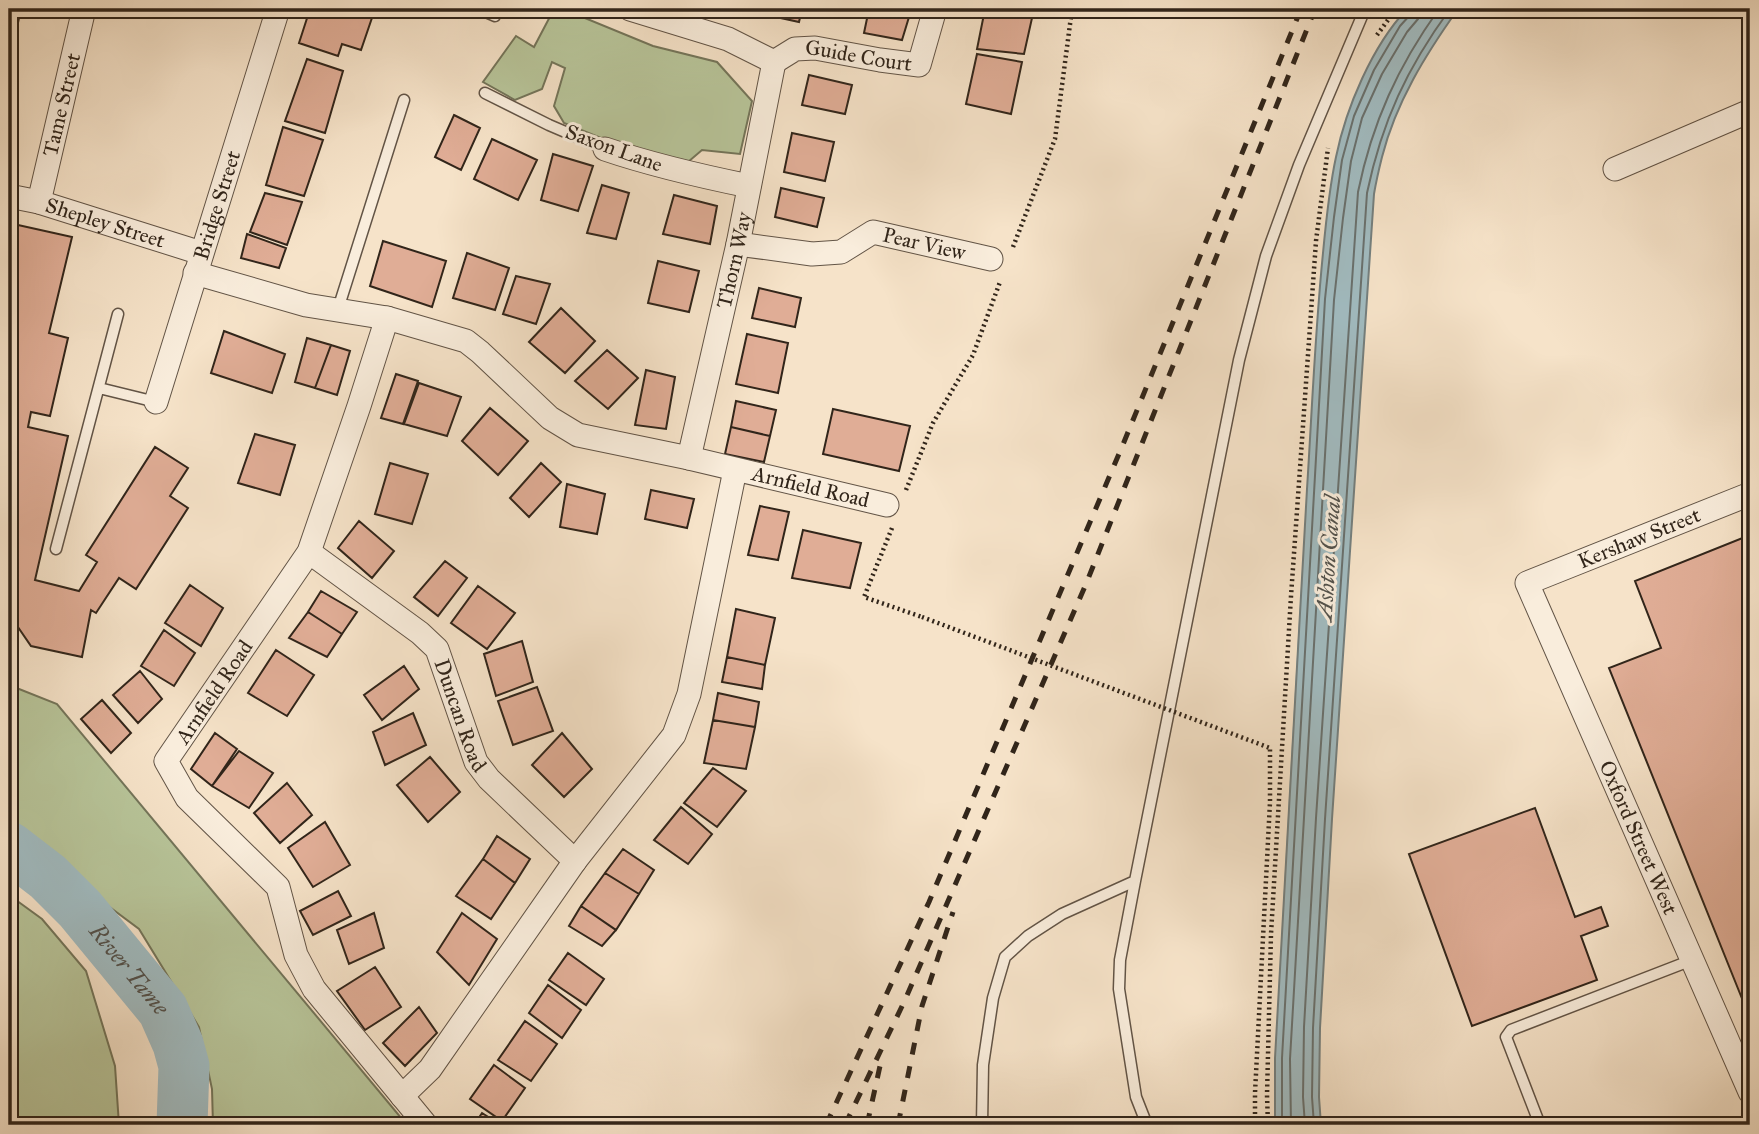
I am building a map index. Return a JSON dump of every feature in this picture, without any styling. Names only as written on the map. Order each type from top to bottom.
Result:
[{"type":"street","name":"Tame Street","points":[[39,202],[85,9]]},
{"type":"street","name":"Bridge Street","points":[[156,402],[278,9]]},
{"type":"street","name":"Guide Court","points":[[630,9],[728,39],[774,62],[795,49],[815,48],[919,65],[935,9]]},
{"type":"street","name":"Thorn Way","points":[[689,458],[738,244],[774,62]]},
{"type":"street","points":[[1615,169],[1750,111]]},
{"type":"street","name":"Saxon Lane","points":[[605,149],[695,175],[749,187]]},
{"type":"street","name":"Shepley Street","points":[[9,196],[39,202],[198,263]]},
{"type":"street","name":"Pear View","points":[[738,244],[812,254],[841,251],[873,232],[1002,261]]},
{"type":"street","name":"Arnfield Road","points":[[198,263],[306,305],[387,318],[466,341],[550,418],[578,435],[689,458],[895,507]]},
{"type":"street","name":"Arnfield Road","points":[[387,318],[309,552],[166,761],[187,798],[278,887],[296,955],[314,989],[426,1125]]},
{"type":"street","name":"Arnfield Road","points":[[402,1096],[430,1069],[575,861],[674,735],[689,694],[735,470]]},
{"type":"street","name":"Kershaw Street","points":[[1527,583],[1750,494]]},
{"type":"street","name":"Duncan Road","points":[[309,552],[437,649],[476,762],[489,779],[575,861]]},
{"type":"street","name":"Oxford Street West","points":[[1527,583],[1750,1092]]},
{"type":"lane","points":[[9,36],[16,9]]},
{"type":"lane","points":[[479,9],[495,16],[498,9]]},
{"type":"lane","points":[[1147,1125],[1136,1097],[1119,989],[1120,960],[1135,881],[1239,360],[1266,256],[1299,165],[1366,9]]},
{"type":"lane","name":"Saxon Lane","points":[[485,93],[605,149]]},
{"type":"lane","points":[[338,309],[404,100]]},
{"type":"lane","points":[[56,549],[118,314]]},
{"type":"lane","points":[[99,388],[156,402]]},
{"type":"lane","points":[[982,1125],[983,1065],[993,998],[1005,957],[1028,936],[1062,914],[1135,881]]},
{"type":"lane","points":[[1539,1125],[1506,1037],[1511,1030],[1692,960]]},
{"type":"path","points":[[1072,9],[1055,139],[1002,261],[973,355],[933,423],[895,507],[864,597],[1270,748],[1270,802],[1255,1125]]},
{"type":"path","points":[[1377,36],[1396,9]]},
{"type":"path","points":[[1268,1125],[1271,933],[1290,609],[1316,241],[1329,143]]},
{"type":"green space","points":[[554,9],[563,9],[653,46],[717,62],[752,101],[740,154],[702,150],[688,162],[628,149],[564,123],[554,106],[565,68],[552,62],[542,89],[515,100],[483,82],[516,36],[534,47]]},
{"type":"green space","points":[[9,685],[57,704],[407,1125],[213,1125],[212,1089],[199,1027],[139,929],[9,832]]},
{"type":"green space","points":[[9,895],[42,919],[86,971],[115,1066],[119,1125],[9,1125]]},
{"type":"water","name":"Ashton Canal","points":[[1407,9],[1458,9],[1424,61],[1395,117],[1374,194],[1320,1028],[1321,1125],[1275,1125],[1275,1058],[1294,703],[1320,283],[1328,205],[1340,138],[1362,78],[1394,24]]},
{"type":"building","points":[[310,9],[375,9],[361,50],[342,44],[338,56],[299,43]]},
{"type":"building","points":[[710,9],[733,9],[732,14]]},
{"type":"building","points":[[759,9],[802,9],[799,22],[758,13]]},
{"type":"building","points":[[869,9],[909,17],[902,40],[864,33]]},
{"type":"building","points":[[869,9],[910,9],[909,17]]},
{"type":"building","points":[[985,9],[1034,9],[1024,54],[977,49]]},
{"type":"building","points":[[977,54],[1022,62],[1011,114],[966,104]]},
{"type":"building","points":[[307,59],[343,71],[325,133],[285,121]]},
{"type":"building","points":[[809,75],[852,85],[845,114],[802,105]]},
{"type":"building","points":[[454,115],[480,128],[461,170],[435,157]]},
{"type":"building","points":[[283,127],[323,140],[304,196],[266,185]]},
{"type":"building","points":[[792,133],[834,142],[825,181],[784,172]]},
{"type":"building","points":[[492,139],[537,160],[518,200],[474,179]]},
{"type":"building","points":[[553,154],[593,166],[578,211],[541,200]]},
{"type":"building","points":[[602,185],[629,193],[616,239],[587,233]]},
{"type":"building","points":[[781,188],[824,198],[817,227],[775,217]]},
{"type":"building","points":[[265,193],[302,202],[287,245],[250,232]]},
{"type":"building","points":[[674,195],[717,206],[710,244],[663,234]]},
{"type":"building","points":[[9,223],[72,237],[49,333],[68,338],[50,416],[31,412],[28,427],[68,436],[35,580],[79,591],[97,562],[86,555],[155,447],[188,468],[170,496],[188,508],[136,589],[119,578],[96,613],[91,610],[82,657],[31,646],[9,614]]},
{"type":"building","points":[[247,234],[286,248],[279,268],[241,258]]},
{"type":"building","points":[[383,241],[446,261],[432,307],[370,286]]},
{"type":"building","points":[[467,253],[509,268],[495,310],[453,298]]},
{"type":"building","points":[[658,261],[699,271],[689,312],[648,303]]},
{"type":"building","points":[[516,276],[550,284],[536,324],[503,314]]},
{"type":"building","points":[[759,288],[801,298],[795,327],[752,318]]},
{"type":"building","points":[[561,308],[595,341],[565,373],[529,342]]},
{"type":"building","points":[[224,331],[285,354],[272,393],[211,373]]},
{"type":"building","points":[[747,334],[788,343],[778,393],[736,384]]},
{"type":"building","points":[[307,338],[331,345],[315,388],[295,382]]},
{"type":"building","points":[[331,345],[350,351],[337,395],[315,388]]},
{"type":"building","points":[[607,350],[638,378],[608,409],[575,381]]},
{"type":"building","points":[[646,370],[675,377],[666,429],[635,425]]},
{"type":"building","points":[[396,374],[418,381],[403,424],[381,418]]},
{"type":"building","points":[[419,383],[461,397],[447,436],[404,424]]},
{"type":"building","points":[[736,401],[776,410],[770,436],[731,427]]},
{"type":"building","points":[[490,408],[528,441],[498,475],[462,441]]},
{"type":"building","points":[[833,409],[910,426],[899,471],[823,454]]},
{"type":"building","points":[[731,427],[770,436],[764,462],[725,454]]},
{"type":"building","points":[[255,434],[295,445],[280,495],[238,483]]},
{"type":"building","points":[[390,463],[428,474],[412,524],[375,514]]},
{"type":"building","points":[[541,463],[561,482],[529,517],[510,498]]},
{"type":"building","points":[[567,484],[605,494],[597,534],[560,527]]},
{"type":"building","points":[[651,490],[694,499],[687,528],[645,519]]},
{"type":"building","points":[[760,506],[789,512],[778,560],[748,555]]},
{"type":"building","points":[[359,521],[394,551],[372,578],[338,548]]},
{"type":"building","points":[[803,530],[861,543],[850,588],[792,578]]},
{"type":"building","points":[[1750,535],[1750,998],[1743,1001],[1609,668],[1661,648],[1635,581]]},
{"type":"building","points":[[445,561],[467,578],[438,616],[414,597]]},
{"type":"building","points":[[190,585],[223,608],[201,646],[165,623]]},
{"type":"building","points":[[478,586],[515,613],[487,649],[451,623]]},
{"type":"building","points":[[321,591],[357,612],[342,634],[308,612]]},
{"type":"building","points":[[736,609],[775,618],[765,665],[727,657]]},
{"type":"building","points":[[308,612],[342,634],[327,657],[289,638]]},
{"type":"building","points":[[164,630],[195,653],[174,686],[141,666]]},
{"type":"building","points":[[522,641],[533,682],[496,696],[484,654]]},
{"type":"building","points":[[276,650],[314,675],[287,716],[248,693]]},
{"type":"building","points":[[727,657],[765,665],[762,689],[722,682]]},
{"type":"building","points":[[404,666],[419,689],[382,720],[364,695]]},
{"type":"building","points":[[140,671],[162,699],[138,723],[113,695]]},
{"type":"building","points":[[537,687],[553,731],[513,745],[498,701]]},
{"type":"building","points":[[718,693],[759,702],[755,727],[713,720]]},
{"type":"building","points":[[102,700],[131,733],[111,753],[81,719]]},
{"type":"building","points":[[413,713],[426,745],[385,765],[373,732]]},
{"type":"building","points":[[713,720],[755,727],[746,769],[704,763]]},
{"type":"building","points":[[215,733],[237,749],[212,786],[191,769]]},
{"type":"building","points":[[562,733],[592,769],[564,797],[532,765]]},
{"type":"building","points":[[239,751],[273,773],[249,808],[212,786]]},
{"type":"building","points":[[430,757],[460,792],[428,822],[397,785]]},
{"type":"building","points":[[713,768],[746,791],[717,827],[684,803]]},
{"type":"building","points":[[287,783],[312,815],[280,843],[254,813]]},
{"type":"building","points":[[681,807],[712,834],[688,864],[654,840]]},
{"type":"building","points":[[1535,808],[1575,917],[1601,907],[1608,926],[1581,936],[1597,980],[1472,1026],[1409,854]]},
{"type":"building","points":[[325,822],[350,865],[313,887],[288,848]]},
{"type":"building","points":[[497,836],[530,859],[515,883],[483,859]]},
{"type":"building","points":[[623,849],[654,870],[639,894],[605,873]]},
{"type":"building","points":[[483,859],[515,883],[491,919],[456,896]]},
{"type":"building","points":[[605,873],[639,894],[616,930],[581,906]]},
{"type":"building","points":[[338,891],[351,916],[313,935],[300,911]]},
{"type":"building","points":[[581,906],[616,930],[602,946],[569,926]]},
{"type":"building","points":[[374,913],[384,948],[349,964],[337,930]]},
{"type":"building","points":[[462,913],[497,939],[469,985],[437,952]]},
{"type":"building","points":[[568,953],[604,979],[586,1005],[549,980]]},
{"type":"building","points":[[375,967],[401,1007],[365,1030],[337,991]]},
{"type":"building","points":[[548,985],[581,1010],[562,1038],[529,1013]]},
{"type":"building","points":[[419,1007],[437,1033],[405,1066],[383,1043]]},
{"type":"building","points":[[525,1021],[557,1044],[531,1081],[498,1060]]},
{"type":"building","points":[[494,1065],[525,1088],[502,1121],[470,1099]]},
{"type":"building","points":[[482,1113],[501,1125],[474,1125]]},
{"type":"waterway","name":"River Tame","points":[[9,847],[48,877],[80,909],[163,1010],[178,1044],[184,1066],[182,1125]]},
{"type":"railway","points":[[826,1125],[929,902],[1124,442],[1301,9]]},
{"type":"railway","points":[[845,1125],[905,1000],[1086,584],[1315,9]]},
{"type":"railway","points":[[898,1125],[922,1006],[953,912]]},
{"type":"railway","points":[[867,1125],[880,1066]]}]
